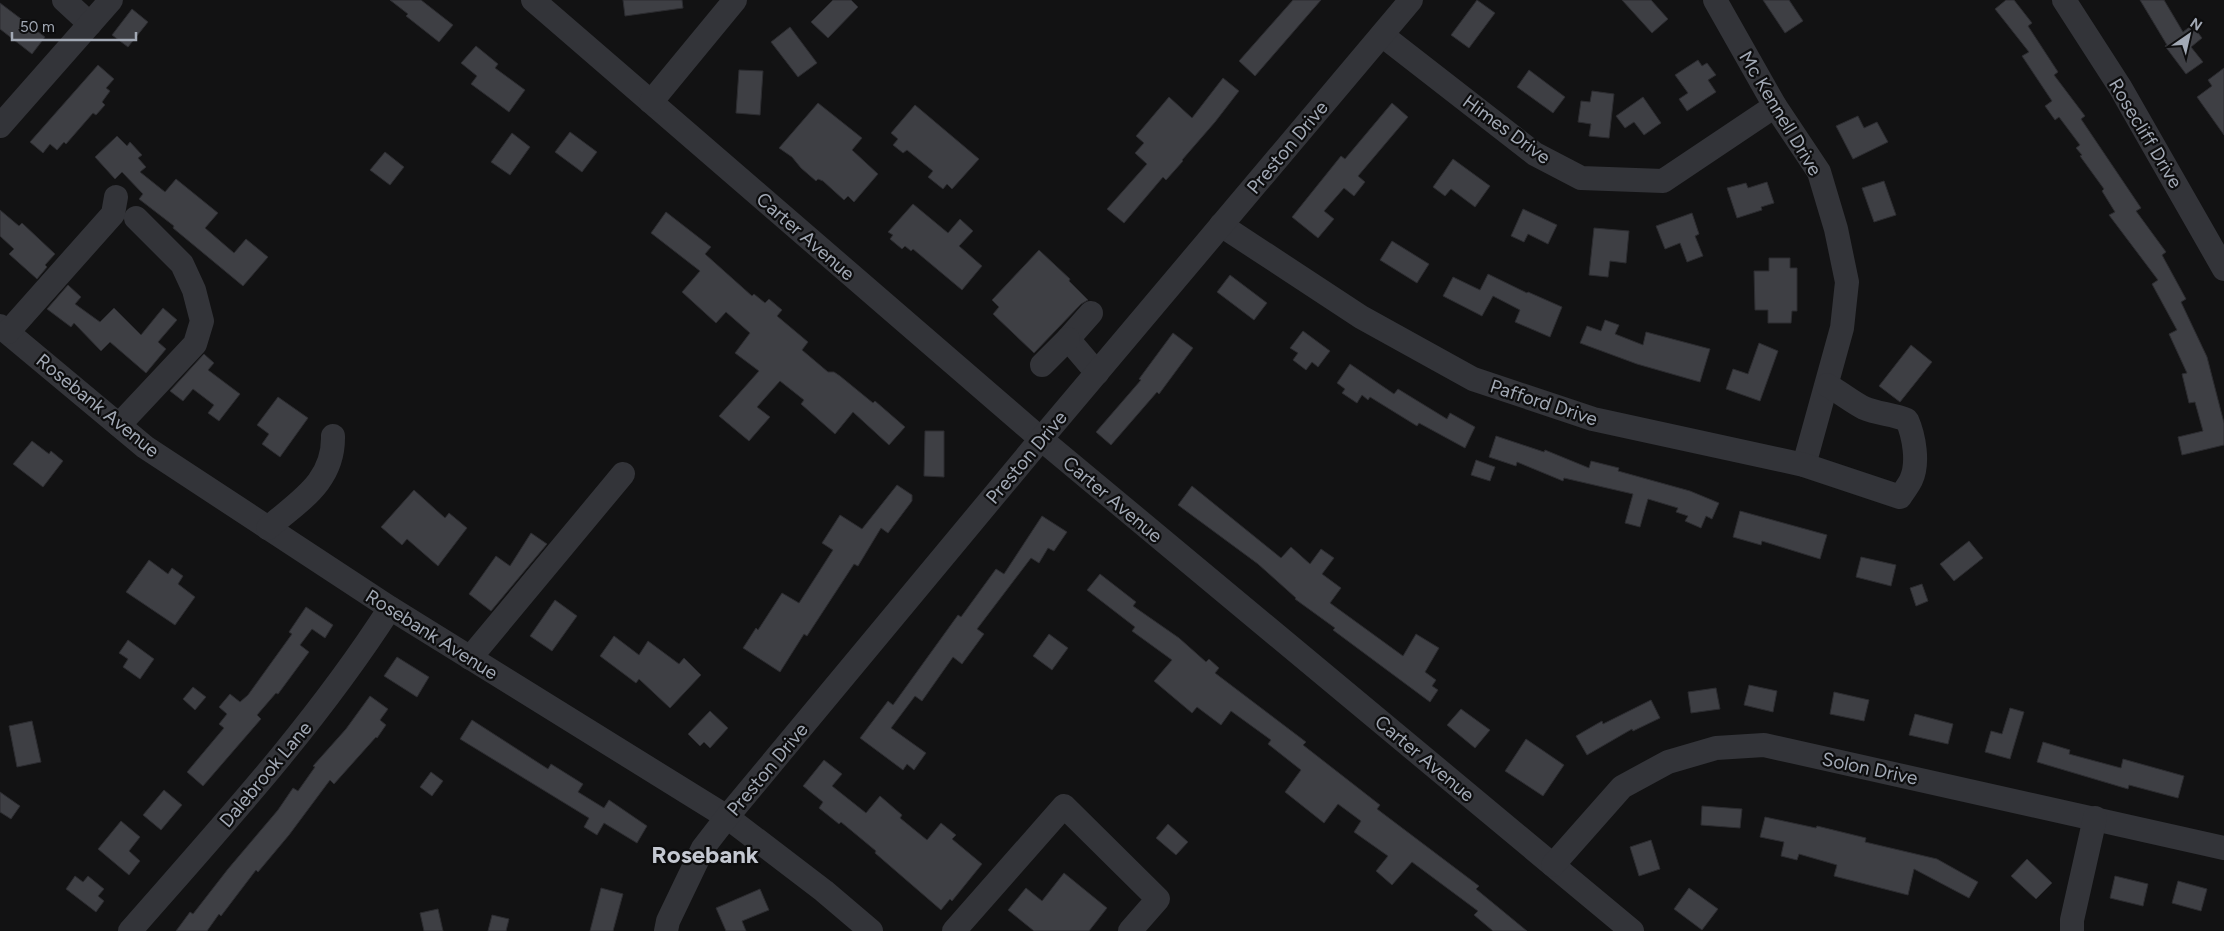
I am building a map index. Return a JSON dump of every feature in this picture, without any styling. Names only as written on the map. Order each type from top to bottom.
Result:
[{"type":"street","points":[[64,0],[90,24]]},
{"type":"street","points":[[0,126],[111,0]]},
{"type":"street","name":"Carter Avenue","points":[[533,0],[1041,439],[1632,931]]},
{"type":"street","points":[[651,102],[734,0]]},
{"type":"street","name":"Preston Drive","points":[[666,931],[668,921],[703,848],[727,817],[1097,372],[1411,0]]},
{"type":"street","name":"Mc Kennell Drive","points":[[1715,0],[1775,106],[1819,172],[1836,229],[1847,282],[1842,328],[1804,464]]},
{"type":"street","name":"Rosecliff Drive","points":[[2064,0],[2120,87],[2224,269]]},
{"type":"street","name":"Himes Drive","points":[[1382,35],[1535,154],[1581,178],[1663,181],[1775,106]]},
{"type":"street","points":[[4,329],[112,214],[116,197]]},
{"type":"street","points":[[119,425],[195,344],[202,321],[194,290],[182,264],[136,218]]},
{"type":"street","name":"Pafford Drive","points":[[1221,225],[1361,318],[1473,379],[1593,420],[1804,464],[1900,497],[1912,479],[1913,470],[1914,445],[1907,420],[1899,416],[1884,415],[1863,408],[1844,393],[1826,385]]},
{"type":"street","points":[[1042,365],[1091,313]]},
{"type":"street","name":"Rosebank Avenue","points":[[4,329],[145,447],[390,608],[727,817],[824,891],[871,931]]},
{"type":"street","points":[[1068,339],[1097,372]]},
{"type":"street","points":[[268,528],[315,487],[326,472],[333,454],[333,436]]},
{"type":"street","points":[[470,658],[623,474]]},
{"type":"street","name":"Dalebrook Lane","points":[[130,931],[304,728],[356,660],[390,608]]},
{"type":"street","name":"Solon Drive","points":[[1553,865],[1622,787],[1668,762],[1716,748],[1764,744],[2224,848]]},
{"type":"street","points":[[954,931],[1064,806],[1158,899],[1130,931]]},
{"type":"street","points":[[2072,931],[2072,920],[2095,818]]},
{"type":"building","points":[[390,0],[421,0],[453,25],[439,42],[406,16],[408,14]]},
{"type":"building","points":[[623,0],[682,0],[683,8],[625,16]]},
{"type":"building","points":[[833,0],[851,0],[858,7],[828,38],[811,22]]},
{"type":"building","points":[[1293,0],[1321,0],[1255,76],[1239,61]]},
{"type":"building","points":[[1477,0],[1495,13],[1469,48],[1451,35]]},
{"type":"building","points":[[1622,0],[1651,0],[1668,19],[1652,33]]},
{"type":"building","points":[[1763,0],[1789,0],[1803,21],[1785,33]]},
{"type":"building","points":[[2006,0],[2014,0],[2032,23],[2028,26],[2058,72],[2054,75],[2085,116],[2081,119],[2141,208],[2136,211],[2166,252],[2162,255],[2186,299],[2181,302],[2207,357],[2224,423],[2224,445],[2182,455],[2178,437],[2203,431],[2195,402],[2189,403],[2182,374],[2187,373],[2169,334],[2177,330],[2152,284],[2158,280],[2109,215],[2115,212],[2102,191],[2104,189],[2080,156],[2082,155],[2076,148],[2080,145],[2059,117],[2055,120],[2045,106],[2052,101],[2022,56],[2029,52],[1995,9]]},
{"type":"building","points":[[2140,0],[2164,0],[2183,32],[2192,25],[2202,38],[2191,47],[2203,62],[2186,74],[2165,46],[2167,45]]},
{"type":"building","points":[[0,3],[45,37],[32,54],[0,29]]},
{"type":"building","points":[[132,9],[148,22],[128,47],[112,35]]},
{"type":"building","points":[[790,27],[817,63],[798,77],[771,42]]},
{"type":"building","points":[[476,46],[498,64],[495,68],[525,90],[509,112],[471,84],[477,76],[461,63]]},
{"type":"building","points":[[1698,60],[1702,66],[1707,63],[1716,75],[1708,80],[1716,92],[1687,111],[1679,99],[1688,93],[1675,75]]},
{"type":"building","points":[[98,65],[114,79],[106,88],[110,91],[102,102],[105,105],[96,115],[93,113],[66,144],[64,142],[57,150],[50,144],[43,153],[30,142]]},
{"type":"building","points":[[2224,68],[2224,135],[2197,97],[2212,86],[2208,80]]},
{"type":"building","points":[[739,70],[763,71],[760,115],[736,113]]},
{"type":"building","points":[[1529,70],[1565,97],[1553,113],[1517,87]]},
{"type":"building","points":[[1223,78],[1239,91],[1183,161],[1166,180],[1163,177],[1124,223],[1107,209],[1147,164],[1135,153],[1144,143],[1136,136],[1169,97],[1192,118]]},
{"type":"building","points":[[1592,91],[1614,94],[1609,138],[1589,136],[1591,124],[1578,122],[1581,101],[1590,102]]},
{"type":"building","points":[[1643,97],[1661,123],[1644,135],[1634,122],[1625,128],[1616,116]]},
{"type":"building","points":[[818,103],[862,138],[852,150],[878,174],[854,202],[848,196],[844,200],[823,181],[818,179],[816,181],[792,157],[779,148]]},
{"type":"building","points":[[1392,103],[1408,117],[1358,176],[1365,182],[1354,196],[1344,188],[1324,211],[1334,219],[1318,238],[1292,217],[1341,156],[1345,159]]},
{"type":"building","points":[[915,105],[979,159],[952,189],[947,184],[943,189],[928,177],[933,171],[907,150],[903,153],[893,145],[898,139],[891,133]]},
{"type":"building","points":[[1858,116],[1864,128],[1877,122],[1888,142],[1853,159],[1836,126]]},
{"type":"building","points":[[570,132],[597,152],[582,172],[555,152]]},
{"type":"building","points":[[512,133],[530,147],[510,175],[491,162]]},
{"type":"building","points":[[117,136],[127,146],[130,142],[142,155],[138,158],[146,167],[140,172],[165,192],[176,179],[218,213],[205,228],[234,253],[246,239],[268,257],[243,286],[173,228],[174,226],[139,199],[143,194],[122,172],[115,179],[95,157]]},
{"type":"building","points":[[385,152],[404,167],[390,185],[370,170]]},
{"type":"building","points":[[1453,159],[1490,186],[1475,207],[1451,189],[1445,196],[1433,187]]},
{"type":"building","points":[[1884,181],[1896,215],[1874,222],[1862,188]]},
{"type":"building","points":[[1767,182],[1774,203],[1761,207],[1762,210],[1737,218],[1727,188],[1746,183],[1748,188]]},
{"type":"building","points":[[913,204],[948,233],[960,219],[973,231],[959,246],[982,266],[962,290],[913,249],[911,251],[905,246],[902,249],[890,239],[893,235],[888,232]]},
{"type":"building","points":[[1523,209],[1557,225],[1548,244],[1528,234],[1524,242],[1511,236]]},
{"type":"building","points":[[0,210],[19,226],[22,223],[55,254],[45,265],[47,267],[37,279],[9,254],[14,249],[0,236]]},
{"type":"building","points":[[666,212],[711,247],[705,254],[752,296],[754,294],[765,303],[769,299],[782,310],[777,316],[808,342],[802,350],[828,372],[834,372],[873,403],[875,401],[905,427],[889,445],[853,412],[835,434],[801,404],[804,400],[780,381],[757,407],[770,417],[749,441],[719,416],[759,371],[735,353],[750,333],[726,312],[716,323],[682,292],[700,271],[651,233]]},
{"type":"building","points":[[1692,213],[1699,234],[1695,236],[1703,256],[1687,262],[1680,243],[1665,249],[1656,226]]},
{"type":"building","points":[[1594,228],[1629,231],[1626,263],[1610,261],[1608,277],[1589,275]]},
{"type":"building","points":[[1392,241],[1429,264],[1417,283],[1380,260]]},
{"type":"building","points":[[1039,250],[1070,279],[1069,281],[1088,300],[1081,304],[1034,353],[993,314],[999,307],[992,300]]},
{"type":"building","points":[[1769,258],[1790,258],[1790,268],[1797,268],[1797,311],[1792,311],[1791,323],[1768,323],[1768,310],[1755,310],[1754,271],[1769,271]]},
{"type":"building","points":[[1488,274],[1562,307],[1550,337],[1515,322],[1520,310],[1493,296],[1482,316],[1443,296],[1453,277],[1480,290]]},
{"type":"building","points":[[1230,275],[1267,303],[1254,320],[1217,292]]},
{"type":"building","points":[[68,285],[81,297],[75,304],[100,322],[114,308],[141,335],[163,308],[177,320],[158,342],[166,349],[146,373],[110,342],[101,351],[74,323],[71,327],[47,309]]},
{"type":"building","points":[[1605,320],[1619,325],[1615,334],[1643,345],[1646,332],[1710,349],[1700,382],[1637,364],[1580,343],[1587,326],[1601,331]]},
{"type":"building","points":[[1303,331],[1330,351],[1318,367],[1312,362],[1306,370],[1293,360],[1298,353],[1290,348]]},
{"type":"building","points":[[1173,333],[1193,348],[1159,394],[1157,392],[1111,445],[1096,432],[1141,380],[1139,379]]},
{"type":"building","points":[[1759,343],[1778,351],[1760,401],[1726,389],[1733,369],[1748,374]]},
{"type":"building","points":[[1911,345],[1932,362],[1900,402],[1879,386]]},
{"type":"building","points":[[204,354],[214,363],[208,370],[240,394],[219,421],[208,413],[214,405],[193,389],[183,401],[170,391]]},
{"type":"building","points":[[1350,364],[1394,394],[1398,389],[1447,419],[1450,413],[1475,427],[1465,448],[1419,423],[1417,426],[1370,397],[1368,400],[1362,395],[1357,403],[1342,393],[1345,389],[1337,383]]},
{"type":"building","points":[[278,397],[308,418],[280,457],[262,444],[269,434],[257,425]]},
{"type":"building","points":[[925,431],[944,431],[944,477],[924,476]]},
{"type":"building","points":[[1496,436],[1544,452],[1545,450],[1589,468],[1591,461],[1619,468],[1618,471],[1690,491],[1719,503],[1712,519],[1706,516],[1701,528],[1685,521],[1688,516],[1676,512],[1678,508],[1648,499],[1640,527],[1625,523],[1633,494],[1564,478],[1563,481],[1517,462],[1516,466],[1489,457]]},
{"type":"building","points":[[32,441],[49,454],[51,451],[63,461],[43,487],[13,464]]},
{"type":"building","points":[[1476,460],[1495,467],[1490,481],[1471,475]]},
{"type":"building","points":[[897,485],[912,495],[912,501],[888,533],[881,528],[858,566],[854,564],[807,636],[804,634],[780,672],[743,648],[756,628],[758,630],[782,593],[799,603],[833,550],[822,543],[840,515],[862,529]]},
{"type":"building","points":[[1192,486],[1281,558],[1291,547],[1310,564],[1321,549],[1334,558],[1322,574],[1341,588],[1330,603],[1403,656],[1416,634],[1439,648],[1425,672],[1436,680],[1432,686],[1438,690],[1430,702],[1333,630],[1335,628],[1295,599],[1258,564],[1178,505]]},
{"type":"building","points":[[414,490],[445,518],[449,513],[467,528],[438,566],[407,539],[402,545],[381,527]]},
{"type":"building","points":[[1740,511],[1827,535],[1820,559],[1762,541],[1761,545],[1733,537]]},
{"type":"building","points":[[1042,516],[1067,532],[1054,551],[1048,548],[1039,563],[1031,558],[977,629],[984,634],[962,664],[953,657],[922,701],[915,696],[891,728],[926,753],[914,770],[907,764],[903,770],[860,738],[888,701],[893,705],[958,615],[961,617],[996,569],[1004,574]]},
{"type":"building","points":[[531,533],[547,544],[491,611],[469,594],[496,556],[510,566]]},
{"type":"building","points":[[1969,541],[1983,558],[1954,581],[1940,564]]},
{"type":"building","points":[[1861,557],[1896,565],[1891,586],[1856,577]]},
{"type":"building","points":[[149,560],[168,574],[172,568],[183,576],[178,584],[195,597],[175,625],[126,592]]},
{"type":"building","points":[[1100,574],[1136,602],[1133,606],[1179,638],[1206,662],[1209,659],[1219,668],[1215,673],[1306,742],[1303,745],[1380,805],[1377,809],[1479,886],[1476,889],[1527,931],[1493,931],[1474,915],[1478,911],[1412,862],[1392,885],[1376,871],[1388,856],[1354,832],[1361,821],[1338,804],[1324,823],[1285,792],[1301,770],[1268,744],[1271,740],[1231,711],[1221,725],[1197,707],[1192,713],[1154,681],[1172,660],[1132,631],[1135,627],[1087,590]]},
{"type":"building","points":[[1922,584],[1928,601],[1916,606],[1910,588]]},
{"type":"building","points":[[555,600],[577,616],[552,651],[530,636]]},
{"type":"building","points":[[306,607],[333,625],[325,638],[312,629],[300,645],[309,652],[278,694],[276,693],[257,715],[261,719],[203,786],[187,772],[224,728],[219,724],[227,714],[219,707],[230,694],[240,702],[248,695],[292,634],[289,632]]},
{"type":"building","points":[[1049,634],[1068,648],[1052,670],[1033,656]]},
{"type":"building","points":[[614,636],[639,655],[648,641],[679,664],[684,658],[701,675],[670,708],[639,679],[636,683],[600,656]]},
{"type":"building","points":[[128,640],[154,659],[140,679],[123,667],[128,659],[119,653]]},
{"type":"building","points":[[397,657],[429,677],[417,697],[384,676]]},
{"type":"building","points":[[1749,685],[1777,691],[1773,712],[1744,705]]},
{"type":"building","points":[[193,687],[206,697],[195,710],[183,699]]},
{"type":"building","points":[[1716,688],[1720,709],[1691,713],[1688,692]]},
{"type":"building","points":[[1834,692],[1869,700],[1864,721],[1830,714]]},
{"type":"building","points":[[370,696],[388,709],[380,720],[386,725],[377,738],[334,784],[330,780],[289,835],[258,872],[256,870],[221,916],[219,914],[207,931],[176,931],[190,912],[193,914],[278,810],[293,788],[298,791],[315,767],[313,766],[346,729]]},
{"type":"building","points":[[1651,700],[1660,718],[1633,731],[1632,729],[1587,755],[1576,736],[1602,721],[1603,724]]},
{"type":"building","points":[[2010,708],[2024,712],[2010,759],[1985,752],[1991,731],[2002,734]]},
{"type":"building","points":[[1461,709],[1490,730],[1475,748],[1447,725]]},
{"type":"building","points":[[710,711],[728,728],[710,748],[704,742],[700,746],[688,734]]},
{"type":"building","points":[[1915,714],[1953,724],[1948,744],[1909,735]]},
{"type":"building","points":[[472,720],[548,769],[551,764],[583,784],[578,792],[604,808],[609,800],[647,826],[637,843],[604,823],[597,835],[584,827],[589,818],[460,739]]},
{"type":"building","points":[[32,721],[41,762],[17,767],[9,726]]},
{"type":"building","points":[[1526,739],[1564,765],[1543,796],[1505,771]]},
{"type":"building","points":[[2043,742],[2070,750],[2069,754],[2121,768],[2123,759],[2184,776],[2178,798],[2129,785],[2128,789],[2037,762]]},
{"type":"building","points":[[824,760],[842,774],[832,786],[866,813],[880,796],[902,815],[900,818],[927,840],[941,823],[956,835],[952,839],[982,864],[952,901],[950,899],[941,910],[875,853],[876,851],[841,822],[839,824],[819,808],[823,802],[803,786]]},
{"type":"building","points":[[431,772],[443,781],[432,796],[420,787]]},
{"type":"building","points":[[164,790],[182,805],[161,830],[143,815]]},
{"type":"building","points":[[0,792],[20,806],[11,819],[0,812]]},
{"type":"building","points":[[1702,806],[1742,809],[1740,828],[1701,825]]},
{"type":"building","points":[[1765,817],[1816,828],[1817,826],[1866,838],[1865,842],[1937,859],[1978,882],[1969,898],[1914,869],[1908,895],[1834,876],[1837,865],[1799,854],[1797,860],[1781,856],[1784,842],[1760,837]]},
{"type":"building","points":[[121,821],[140,837],[129,851],[140,861],[129,875],[98,849]]},
{"type":"building","points":[[1168,824],[1188,842],[1176,855],[1156,838]]},
{"type":"building","points":[[1651,840],[1660,869],[1639,876],[1630,847]]},
{"type":"building","points":[[2027,859],[2052,883],[2036,899],[2011,876]]},
{"type":"building","points":[[1064,873],[1107,908],[1089,931],[1034,931],[1008,910],[1026,888],[1042,901]]},
{"type":"building","points":[[75,876],[83,882],[88,876],[104,889],[98,896],[104,901],[96,912],[66,889]]},
{"type":"building","points":[[2115,876],[2148,884],[2143,906],[2110,898]]},
{"type":"building","points":[[2178,881],[2207,889],[2201,911],[2172,903]]},
{"type":"building","points":[[601,888],[623,894],[613,931],[590,931]]},
{"type":"building","points":[[1689,888],[1718,909],[1702,930],[1674,909]]},
{"type":"building","points":[[760,889],[769,910],[742,921],[746,931],[726,931],[716,908]]},
{"type":"building","points":[[438,909],[443,931],[424,931],[420,913]]},
{"type":"building","points":[[492,915],[509,919],[506,931],[488,931]]},
{"type":"district","name":"Rosebank","points":[[705,855]]}]
